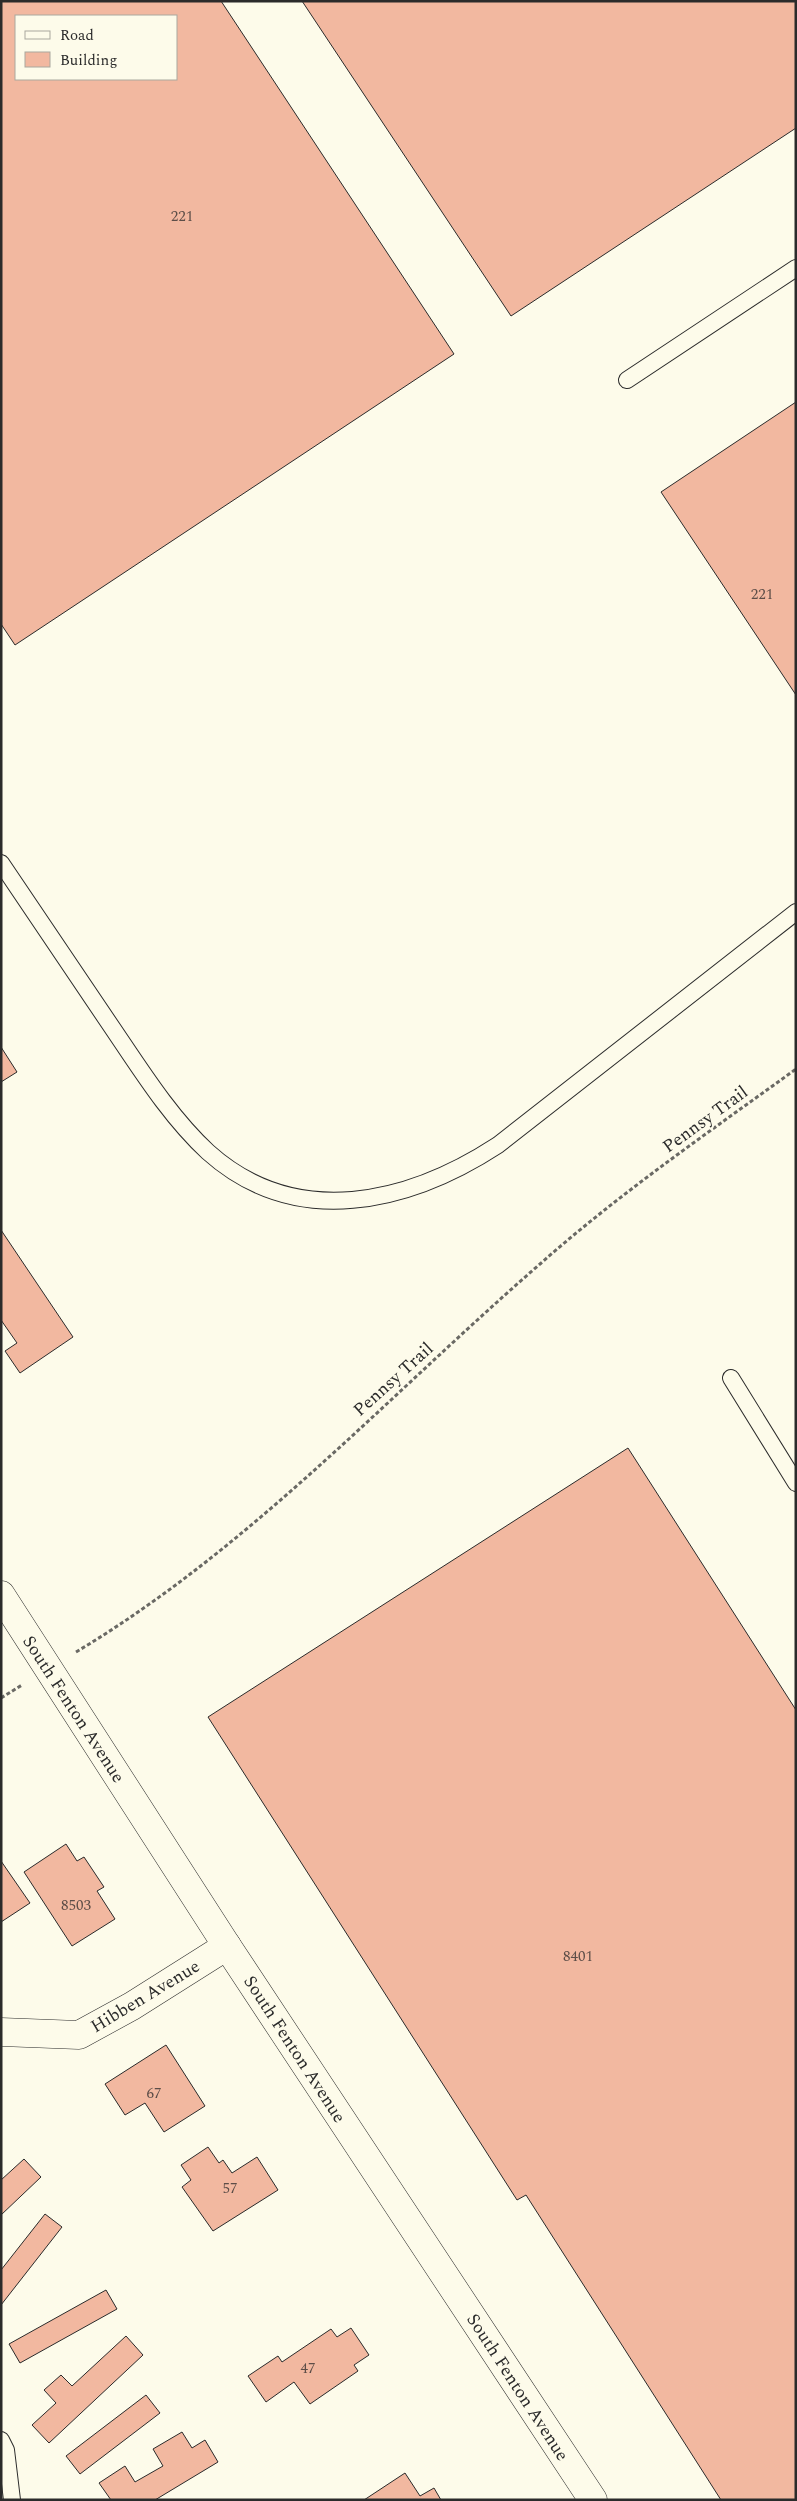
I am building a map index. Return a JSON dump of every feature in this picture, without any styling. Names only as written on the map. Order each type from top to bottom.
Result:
[{"type":"street","name":"South Fenton Avenue","points":[[1,1595],[227,1946],[593,2500]]},
{"type":"street","name":"Hibben Avenue","points":[[1,2032],[79,2035],[132,2006],[227,1946]]},
{"type":"lane","points":[[627,380],[796,268]]},
{"type":"lane","points":[[1,863],[125,1048],[185,1127],[209,1152],[233,1171],[260,1185],[288,1195],[317,1202],[376,1198],[405,1191],[438,1179],[469,1164],[498,1145],[796,912]]},
{"type":"lane","points":[[731,1378],[796,1483]]},
{"type":"lane","points":[[1,2440],[6,2450],[12,2500]]},
{"type":"path","name":"Pennsy Trail","points":[[1,1698],[124,1624],[252,1526],[541,1263],[645,1180],[796,1069]]},
{"type":"building","points":[[1,1],[221,1],[454,354],[15,645],[1,624]]},
{"type":"building","points":[[302,1],[796,1],[796,128],[511,316]]},
{"type":"building","points":[[796,402],[796,695],[661,492]]},
{"type":"building","points":[[1,1047],[17,1072],[1,1082]]},
{"type":"building","points":[[1,1230],[73,1337],[20,1373],[5,1351],[17,1343],[1,1320]]},
{"type":"building","points":[[628,1448],[796,1710],[796,2500],[721,2500],[526,2195],[517,2200],[208,1717]]},
{"type":"building","points":[[66,1844],[77,1861],[84,1857],[104,1887],[97,1891],[115,1919],[72,1946],[24,1872]]},
{"type":"building","points":[[1,1861],[30,1903],[1,1922]]},
{"type":"building","points":[[166,2045],[205,2106],[164,2132],[145,2103],[125,2115],[105,2084]]},
{"type":"building","points":[[208,2147],[219,2163],[223,2160],[232,2173],[257,2157],[278,2190],[213,2231],[182,2187],[191,2180],[181,2165]]},
{"type":"building","points":[[24,2159],[41,2177],[1,2215],[1,2180]]},
{"type":"building","points":[[45,2214],[62,2227],[1,2305],[1,2270]]},
{"type":"building","points":[[106,2290],[117,2309],[20,2363],[9,2344]]},
{"type":"building","points":[[351,2328],[369,2355],[354,2365],[358,2371],[310,2404],[294,2382],[266,2402],[248,2376],[278,2356],[282,2362],[331,2329],[337,2337]]},
{"type":"building","points":[[126,2336],[143,2355],[49,2443],[32,2425],[56,2403],[44,2390],[61,2375],[72,2386]]},
{"type":"building","points":[[146,2395],[160,2413],[80,2474],[66,2456]]},
{"type":"building","points":[[182,2432],[192,2448],[205,2440],[218,2462],[155,2500],[111,2500],[99,2483],[125,2466],[135,2482],[163,2466],[153,2449]]},
{"type":"building","points":[[405,2473],[420,2496],[434,2488],[441,2500],[364,2500]]}]
